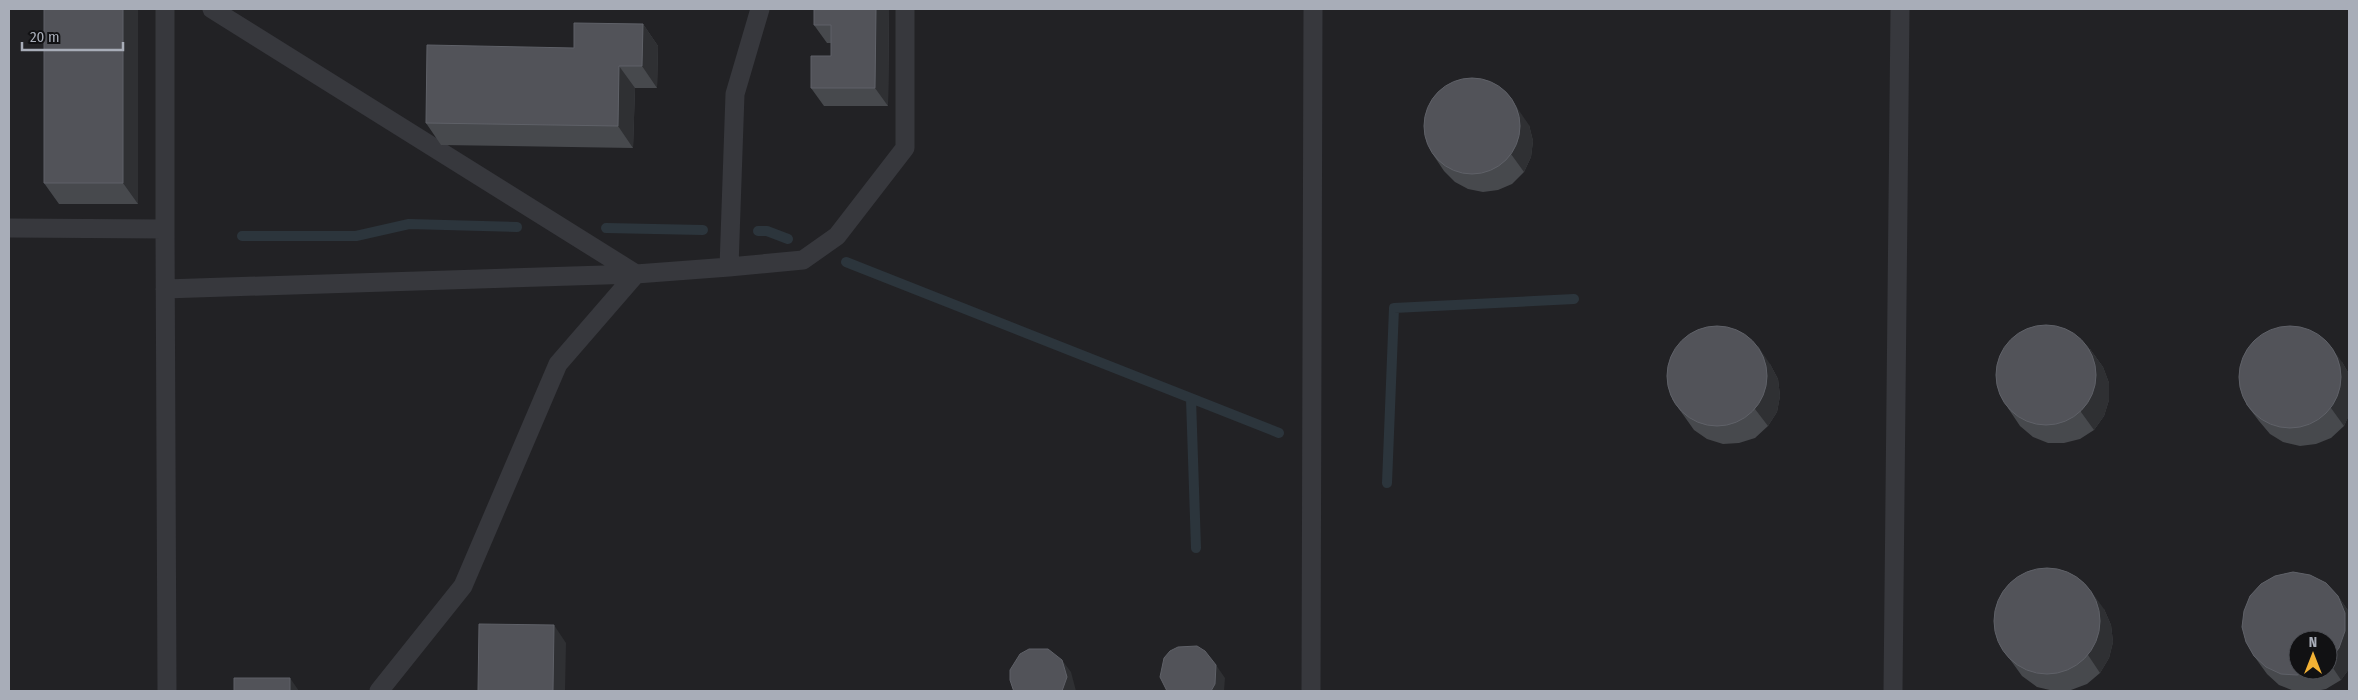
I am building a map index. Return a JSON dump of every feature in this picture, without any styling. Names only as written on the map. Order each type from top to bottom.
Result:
[{"type":"lane","points":[[165,9],[167,691]]},
{"type":"lane","points":[[212,9],[636,274]]},
{"type":"lane","points":[[729,267],[735,94],[760,9]]},
{"type":"lane","points":[[166,289],[636,274],[803,260],[837,236],[905,148],[905,9]]},
{"type":"lane","points":[[1311,691],[1313,9]]},
{"type":"lane","points":[[1893,691],[1900,9]]},
{"type":"lane","points":[[9,228],[165,229]]},
{"type":"lane","points":[[379,691],[463,586],[558,364],[636,274]]},
{"type":"shaded area","points":[[9,9],[2349,9],[2349,691],[9,691]]},
{"type":"building","points":[[44,9],[123,9],[123,183],[44,183]]},
{"type":"building","points":[[814,9],[876,9],[875,88],[811,88],[811,56],[831,56],[831,25],[814,25]]},
{"type":"building","points":[[574,23],[643,24],[642,66],[619,66],[618,126],[426,123],[427,45],[574,48]]},
{"type":"building","points":[[1472,78],[1490,82],[1506,92],[1516,108],[1520,126],[1516,144],[1506,160],[1490,170],[1472,174],[1454,170],[1438,160],[1428,144],[1424,126],[1428,108],[1438,92],[1454,82]]},
{"type":"building","points":[[2046,325],[2065,328],[2082,339],[2093,356],[2096,375],[2093,394],[2082,411],[2065,422],[2046,425],[2027,422],[2010,411],[1999,394],[1996,375],[1999,356],[2010,339],[2027,328]]},
{"type":"building","points":[[1717,326],[1727,327],[1745,334],[1759,348],[1766,366],[1766,386],[1759,404],[1745,418],[1727,425],[1717,426],[1707,425],[1689,418],[1675,404],[1668,386],[1667,376],[1668,366],[1675,348],[1689,334],[1707,327]]},
{"type":"building","points":[[2290,326],[2309,330],[2326,341],[2337,358],[2341,377],[2337,396],[2326,413],[2309,424],[2290,428],[2271,424],[2254,413],[2243,396],[2239,377],[2243,358],[2254,341],[2271,330]]},
{"type":"building","points":[[2047,568],[2067,572],[2084,584],[2096,601],[2100,621],[2096,641],[2084,658],[2067,670],[2047,674],[2027,670],[2010,658],[1998,641],[1994,621],[1998,601],[2010,584],[2027,572]]},
{"type":"building","points":[[2293,572],[2310,575],[2326,583],[2338,596],[2345,613],[2345,631],[2338,649],[2338,630],[2288,630],[2288,674],[2281,674],[2266,667],[2254,656],[2246,642],[2242,627],[2244,611],[2250,596],[2261,584],[2275,576]]},
{"type":"building","points":[[479,624],[554,625],[553,691],[478,691]]},
{"type":"building","points":[[1197,646],[1205,651],[1216,665],[1215,684],[1211,691],[1167,691],[1160,677],[1164,658],[1170,651],[1178,647]]},
{"type":"building","points":[[1029,649],[1048,649],[1062,660],[1067,677],[1062,691],[1014,691],[1010,680],[1010,670],[1020,654]]},
{"type":"building","points":[[234,678],[290,678],[290,691],[234,691]]},
{"type":"waterway","points":[[242,236],[356,236],[409,224],[517,227]]},
{"type":"waterway","points":[[606,228],[703,230]]},
{"type":"waterway","points":[[758,231],[767,231],[788,239]]},
{"type":"waterway","points":[[846,262],[1279,433]]},
{"type":"waterway","points":[[1387,483],[1394,308],[1574,299]]},
{"type":"waterway","points":[[1191,399],[1196,548]]}]
